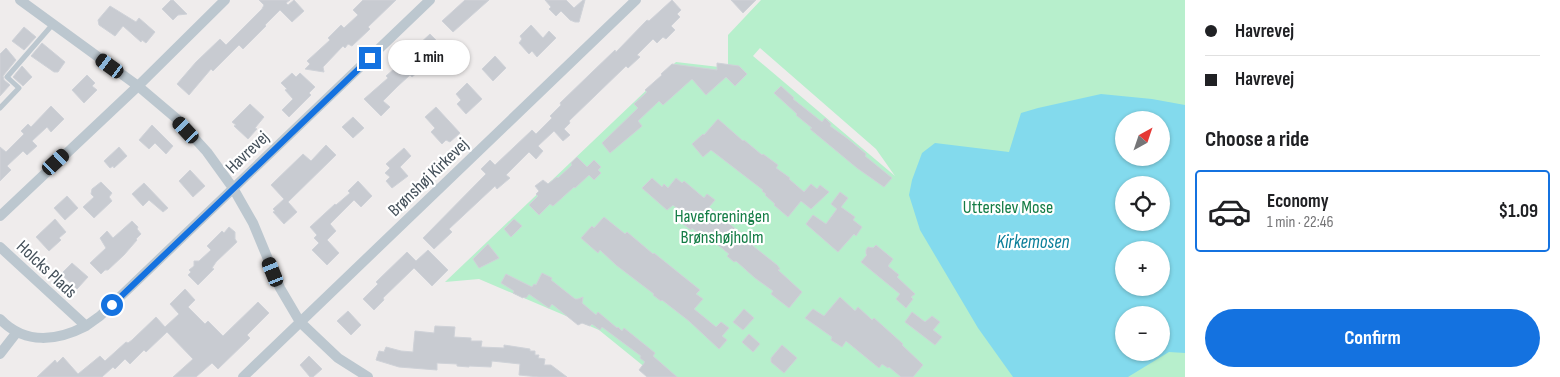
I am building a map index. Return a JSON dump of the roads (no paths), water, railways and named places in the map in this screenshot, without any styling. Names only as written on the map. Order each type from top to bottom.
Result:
[{"type":"street","points":[[20,0],[138,86],[177,119],[207,152],[233,188],[253,223],[280,288],[300,322],[338,358],[368,377]]},
{"type":"street","points":[[0,216],[138,86],[225,0]]},
{"type":"street","name":"Havrevej","points":[[86,326],[100,316],[430,0]]},
{"type":"street","name":"Brønshøj Kirkevej","points":[[243,377],[636,0]]},
{"type":"street","name":"Holcks Plads","points":[[0,247],[86,326]]},
{"type":"street","points":[[0,319],[17,332],[34,337],[52,338],[70,334],[86,326]]},
{"type":"street","points":[[0,354],[17,332]]},
{"type":"lane","points":[[0,108],[18,88],[7,77],[52,24]]},
{"type":"water","name":"Kirkemosen","points":[[1101,94],[1152,99],[1185,105],[1185,353],[1170,352],[1170,306],[1115,306],[1115,361],[1154,361],[1128,377],[1013,377],[978,328],[920,230],[909,195],[912,180],[922,153],[935,143],[1009,152],[1021,113]]},
{"type":"park label","name":"Utterslev Mose","points":[[1008,207]]},
{"type":"park label","name":"Haveforeningen Brønshøjholm","points":[[722,226]]}]
